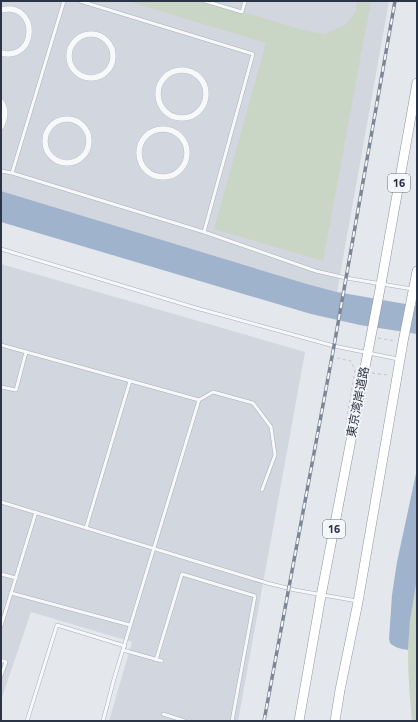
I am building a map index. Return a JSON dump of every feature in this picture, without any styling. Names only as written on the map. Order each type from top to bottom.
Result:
[{"type":"highway","name":"東京湾岸道路","points":[[299,721],[360,371],[367,353],[371,336],[417,83]]},
{"type":"highway","points":[[334,721],[358,602],[403,342],[417,272]]},
{"type":"highway","points":[[329,721],[340,690]]},
{"type":"street","points":[[1,10],[14,10],[21,13],[26,19],[30,32],[24,47],[12,54],[1,53]]},
{"type":"street","points":[[90,34],[103,37],[112,49],[113,55],[109,70],[98,78],[90,79],[78,75],[69,64],[68,56],[69,48],[75,40],[82,35],[90,34]]},
{"type":"street","points":[[184,70],[192,72],[204,83],[206,92],[205,100],[198,112],[191,116],[182,118],[169,114],[163,109],[158,94],[160,86],[168,74],[184,70]]},
{"type":"street","points":[[1,102],[5,117],[1,127]]},
{"type":"street","points":[[66,119],[75,121],[82,125],[89,137],[89,145],[84,155],[79,160],[72,163],[64,163],[57,161],[48,152],[46,137],[48,130],[53,125],[66,119]]},
{"type":"street","points":[[164,129],[173,131],[179,135],[184,142],[187,153],[186,161],[177,173],[167,178],[158,178],[150,175],[141,166],[138,158],[138,151],[140,143],[148,134],[156,130],[164,129]]},
{"type":"lane","points":[[12,173],[64,1]]},
{"type":"lane","points":[[80,1],[252,54],[204,232]]},
{"type":"lane","points":[[205,1],[219,3],[242,12],[245,1]]},
{"type":"lane","points":[[1,171],[12,173],[204,232],[316,271],[414,290]]},
{"type":"lane","points":[[1,249],[196,308],[334,346],[400,359]]},
{"type":"lane","points":[[1,345],[199,400]]},
{"type":"lane","points":[[1,386],[16,390],[26,352]]},
{"type":"lane","points":[[86,528],[130,381]]},
{"type":"lane","points":[[103,721],[130,625],[199,400],[213,392],[253,403],[271,427],[275,455],[262,490]]},
{"type":"lane","points":[[1,502],[274,585],[321,596],[358,602]]},
{"type":"lane","points":[[1,626],[36,512]]},
{"type":"lane","points":[[1,574],[16,578]]},
{"type":"lane","points":[[156,660],[182,574],[255,596],[232,721]]},
{"type":"lane","points":[[11,593],[130,625]]},
{"type":"lane","points":[[27,721],[57,625],[125,646]]},
{"type":"lane","points":[[123,650],[162,661]]},
{"type":"lane","points":[[1,660],[6,662],[1,676]]},
{"type":"lane","points":[[163,714],[185,721]]},
{"type":"path","points":[[371,336],[403,342]]},
{"type":"path","points":[[337,358],[351,361],[360,371],[397,377]]},
{"type":"path","points":[[345,424],[360,371]]},
{"type":"shaded area","points":[[1,1],[389,1],[337,292],[1,191]]},
{"type":"shaded area","points":[[1,264],[305,352],[238,721],[109,721],[132,642],[31,612],[1,700]]},
{"type":"green space","points":[[127,1],[206,1],[303,30],[324,34],[345,25],[356,11],[357,1],[371,1],[323,261],[214,229],[266,43]]},
{"type":"green space","points":[[417,579],[417,721],[412,721],[408,644],[410,619]]},
{"type":"water","points":[[1,191],[307,284],[337,292],[417,306],[417,334],[360,325],[311,314],[1,222]]},
{"type":"water","points":[[417,469],[417,579],[410,620],[408,650],[394,646],[390,643],[389,639],[392,595],[397,562]]},
{"type":"railway","points":[[264,721],[334,346],[395,1]]}]
